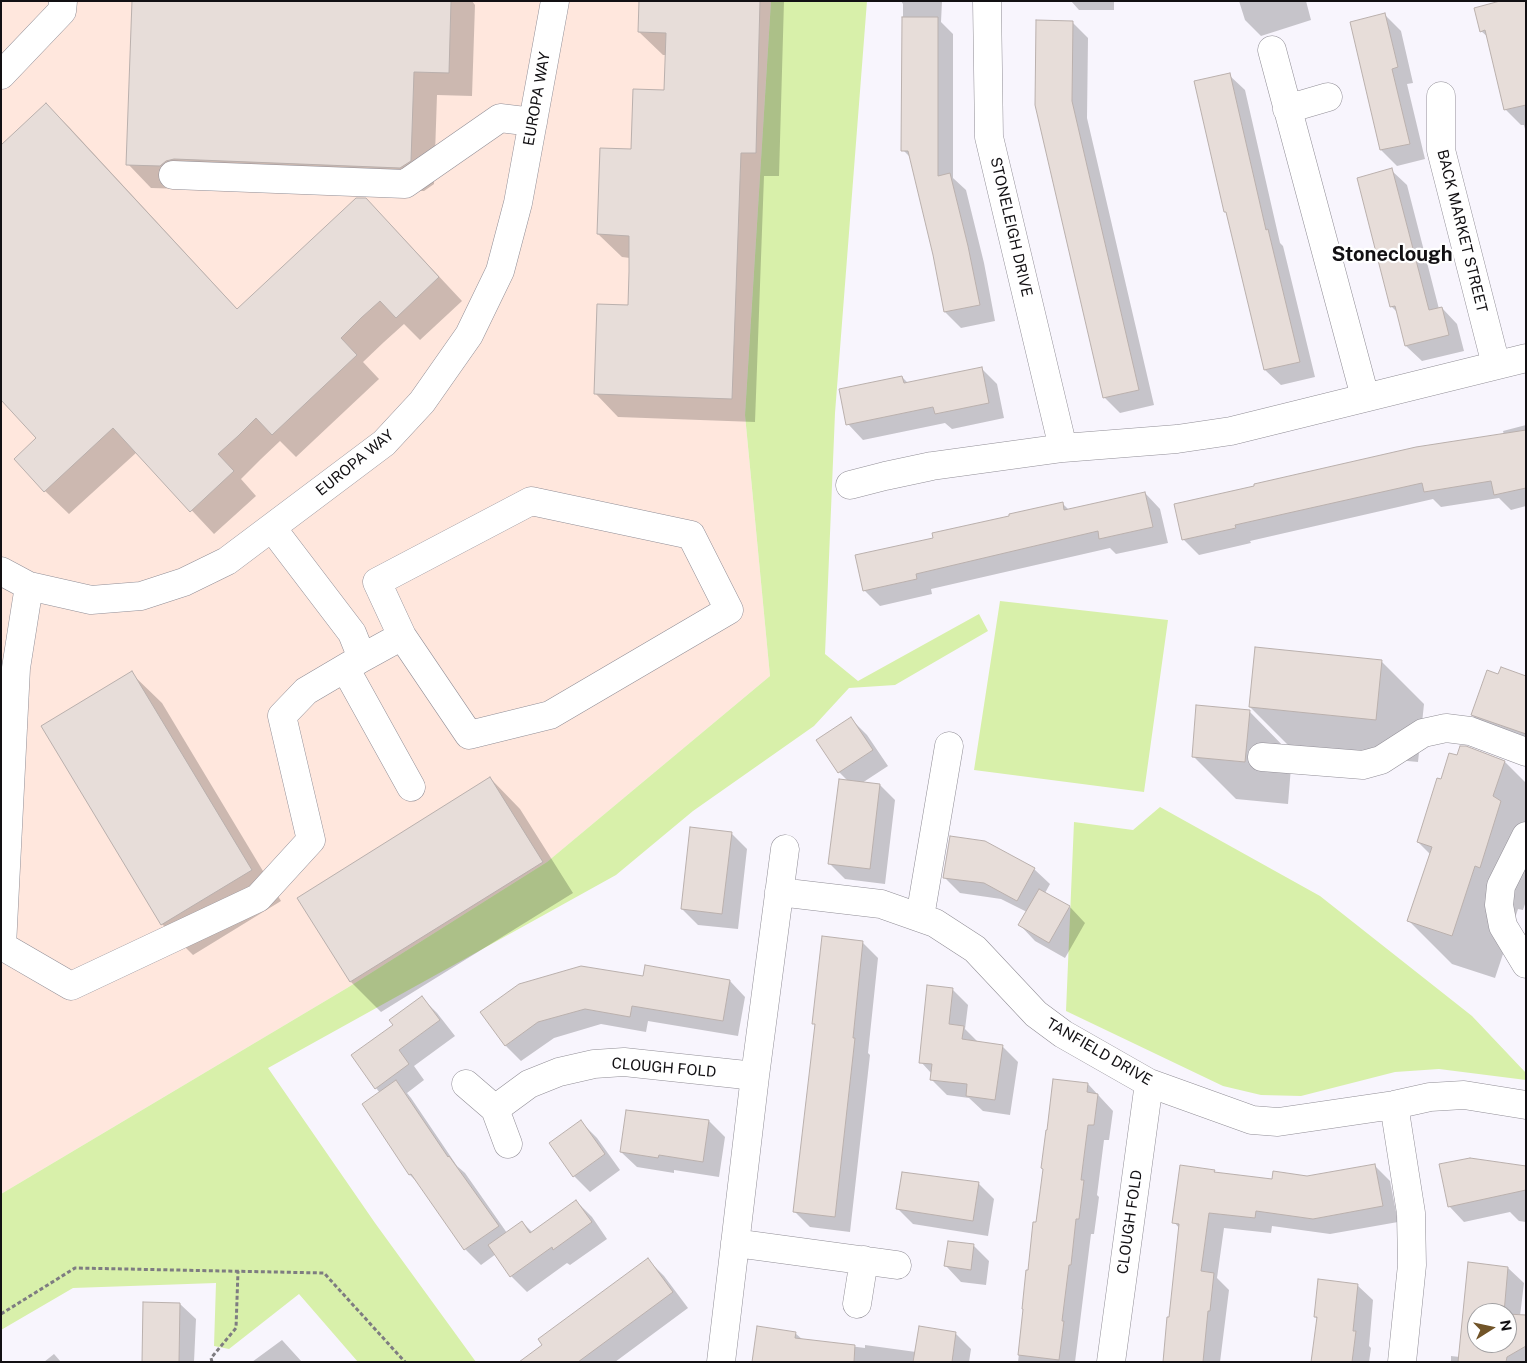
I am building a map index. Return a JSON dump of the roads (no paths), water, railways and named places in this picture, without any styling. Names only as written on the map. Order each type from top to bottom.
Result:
[{"type":"street","points":[[1,74],[62,11],[63,1]]},
{"type":"street","name":"EUROPA WAY","points":[[1,571],[29,586],[91,600],[142,596],[184,582],[227,561],[384,443],[422,402],[469,335],[500,271],[518,203],[555,1]]},
{"type":"street","name":"STONELEIGH DRIVE","points":[[987,1],[989,137],[1064,448]]},
{"type":"street","points":[[1272,50],[1365,397]]},
{"type":"street","name":"BACK MARKET STREET","points":[[1441,96],[1441,150],[1496,365]]},
{"type":"street","points":[[1287,108],[1328,97]]},
{"type":"street","points":[[173,175],[405,184],[500,118],[533,122]]},
{"type":"street","points":[[850,485],[932,466],[1064,448],[1177,439],[1230,431],[1526,358]]},
{"type":"street","points":[[531,501],[691,535],[729,610],[550,715],[469,735],[402,636],[377,582],[531,501]]},
{"type":"street","points":[[272,528],[352,633],[353,663],[411,787]]},
{"type":"street","points":[[29,586],[16,668],[2,946],[70,986],[258,898],[311,840],[282,716],[306,691],[402,636]]},
{"type":"street","points":[[1262,757],[1363,765],[1381,760],[1423,733],[1446,728],[1470,731],[1526,752]]},
{"type":"street","points":[[920,917],[948,746]]},
{"type":"street","points":[[1526,836],[1501,886],[1499,905],[1503,926],[1526,964]]},
{"type":"street","points":[[722,1362],[755,1076],[785,849]]},
{"type":"street","name":"TANFIELD DRIVE","points":[[779,892],[881,904],[935,923],[975,949],[1036,1014],[1063,1034],[1149,1083],[1252,1120],[1278,1122],[1394,1105],[1430,1096],[1464,1095],[1526,1105]]},
{"type":"street","name":"CLOUGH FOLD","points":[[495,1109],[529,1084],[559,1072],[594,1064],[624,1062],[755,1076]]},
{"type":"street","name":"CLOUGH FOLD","points":[[1111,1362],[1149,1083]]},
{"type":"street","points":[[466,1084],[495,1109],[508,1144]]},
{"type":"street","points":[[1394,1105],[1411,1213],[1412,1265],[1402,1362]]},
{"type":"street","points":[[735,1243],[897,1265]]},
{"type":"street","points":[[858,1304],[864,1260]]},
{"type":"district","name":"Stoneclough","points":[[1392,255]]}]
